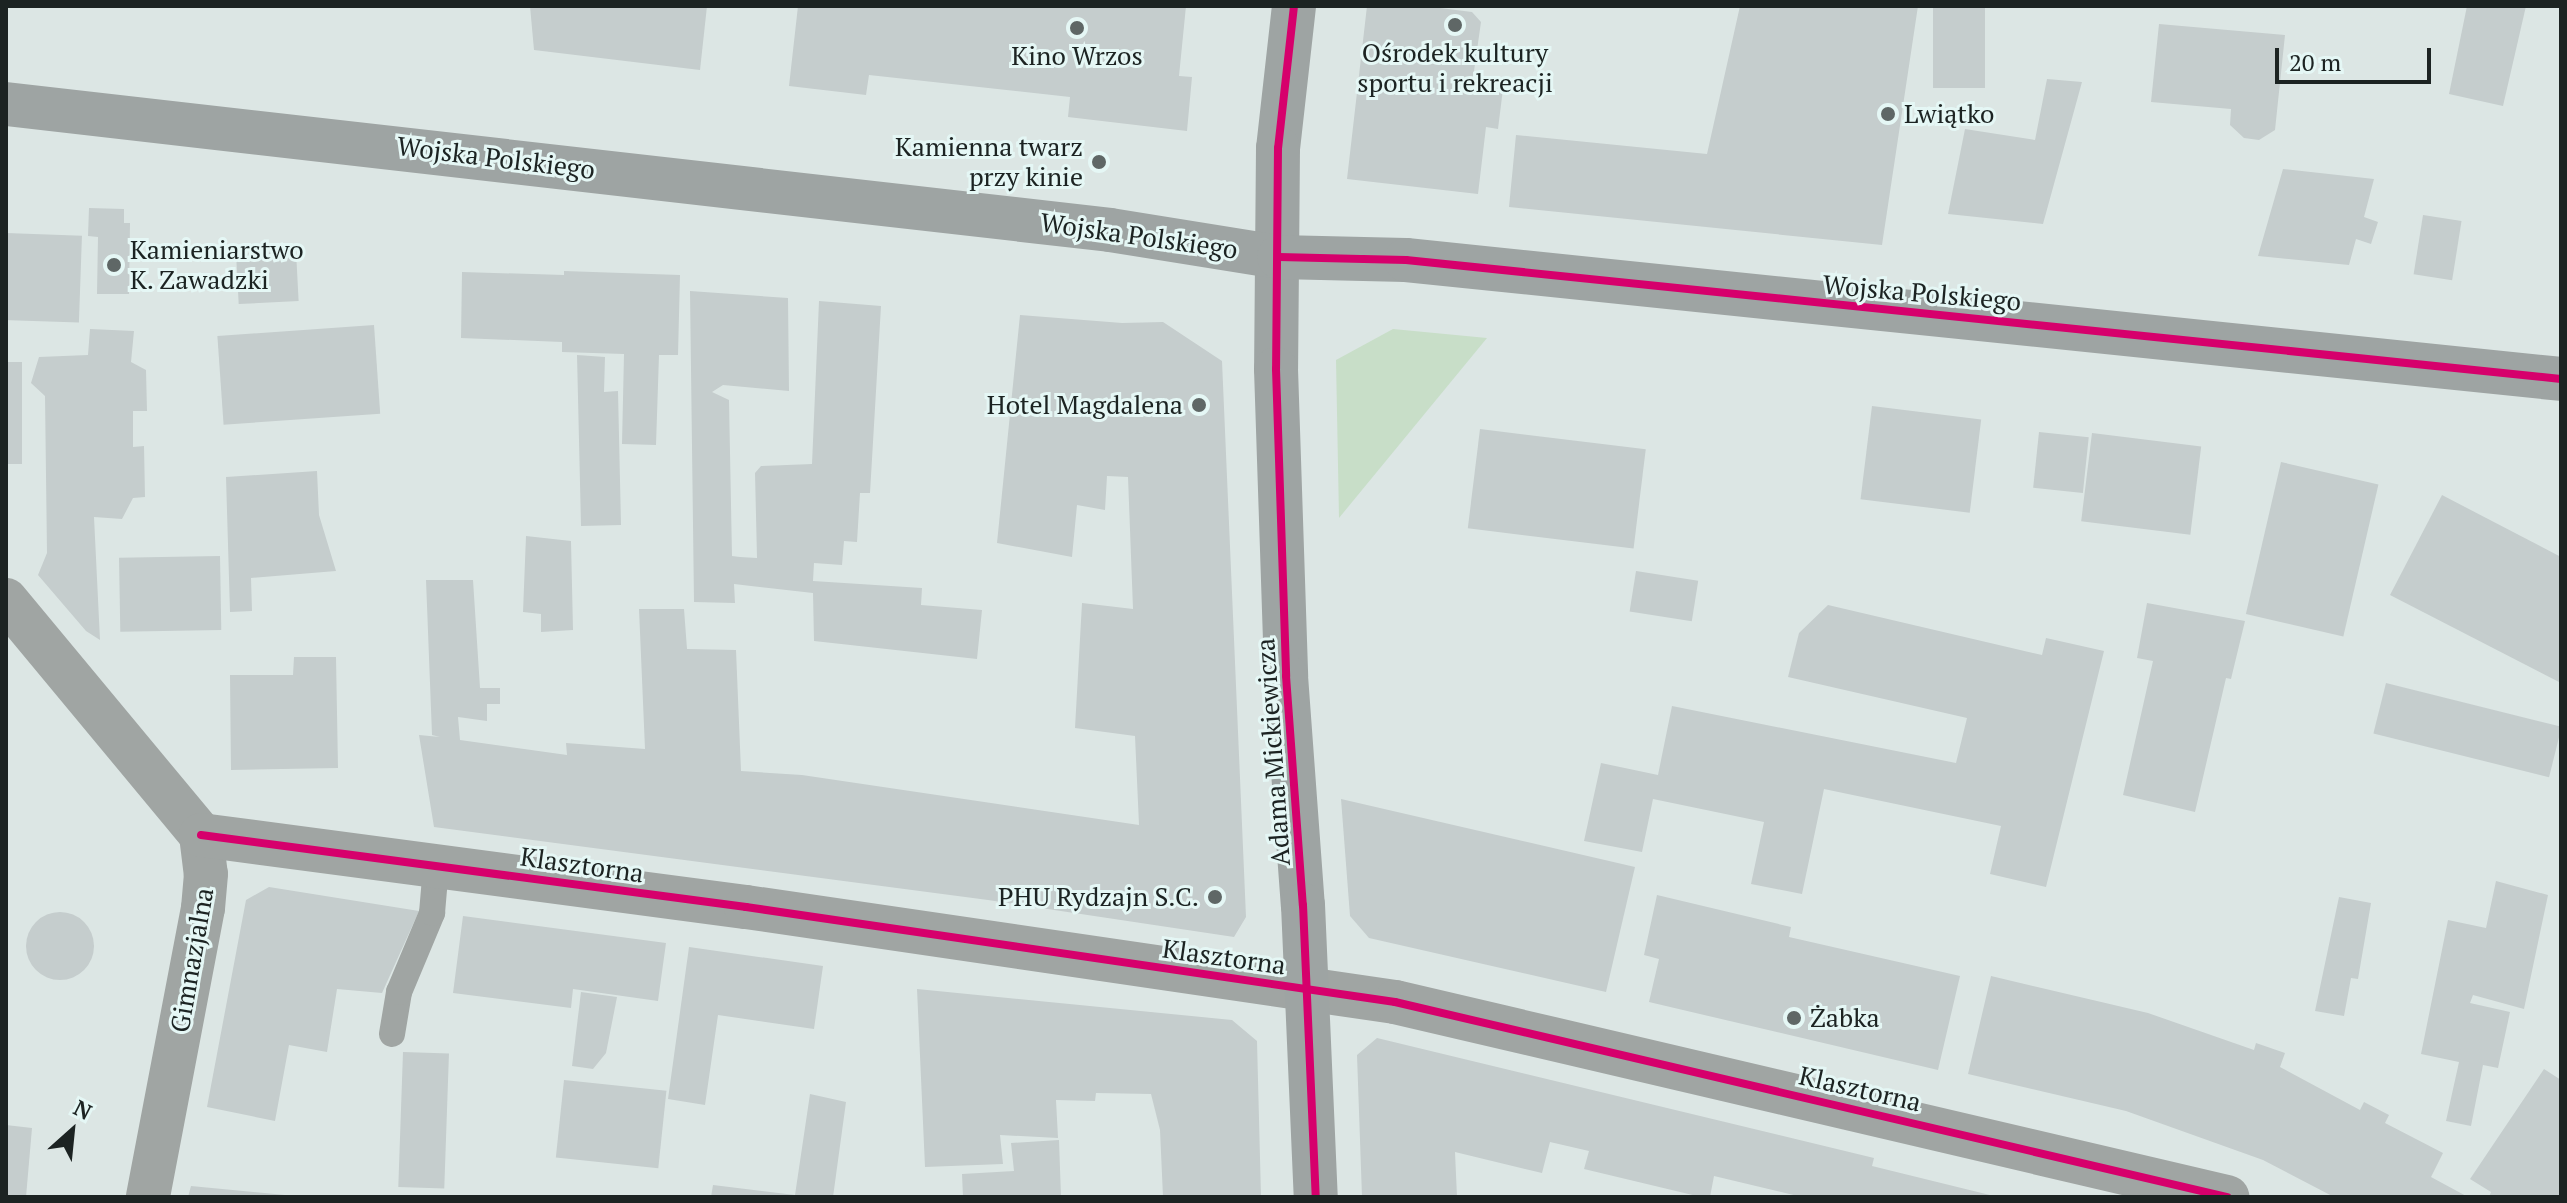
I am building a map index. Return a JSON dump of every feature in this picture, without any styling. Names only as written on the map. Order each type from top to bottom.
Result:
[{"type":"street","name":"Adama Mickiewicza","points":[[1294,6],[1278,148],[1276,369],[1286,676],[1308,988],[1316,1197]]},
{"type":"street","name":"Wojska Polskiego","points":[[6,104],[1064,225],[1279,257],[1406,260],[2561,379]]},
{"type":"street","points":[[6,600],[201,835]]},
{"type":"street","name":"Klasztorna","points":[[201,835],[1395,1002],[2227,1197]]},
{"type":"street","name":"Gimnazjalna","points":[[148,1197],[203,908],[206,874],[201,835]]},
{"type":"lane","points":[[392,1034],[399,992],[432,913],[436,866]]},
{"type":"green space","points":[[1393,329],[1487,338],[1339,518],[1336,360]]},
{"type":"building","points":[[530,6],[707,6],[700,70],[534,50]]},
{"type":"building","points":[[798,6],[1186,6],[1179,76],[1192,77],[1187,131],[1068,117],[1070,97],[869,75],[866,95],[789,86]]},
{"type":"building","points":[[1367,6],[1424,6],[1472,12],[1481,22],[1472,85],[1503,89],[1498,129],[1486,127],[1478,194],[1347,179]]},
{"type":"building","points":[[1740,6],[1918,6],[1882,245],[1509,207],[1516,135],[1707,154]]},
{"type":"building","points":[[1933,6],[1985,6],[1985,88],[1933,88]]},
{"type":"building","points":[[2467,6],[2526,6],[2503,106],[2449,94]]},
{"type":"building","points":[[2159,24],[2285,35],[2275,130],[2259,140],[2244,138],[2230,125],[2231,109],[2151,102]]},
{"type":"building","points":[[2047,79],[2082,82],[2043,224],[1948,214],[1965,129],[2035,140]]},
{"type":"building","points":[[2283,169],[2374,179],[2364,217],[2378,222],[2371,244],[2356,239],[2349,265],[2258,256]]},
{"type":"building","name":"Kamieniarstwo K. Zawadzki","points":[[89,208],[124,209],[124,223],[130,223],[129,294],[97,294],[98,237],[88,236]]},
{"type":"building","points":[[2423,215],[2462,221],[2452,280],[2414,274]]},
{"type":"building","points":[[6,233],[82,236],[79,323],[6,320]]},
{"type":"building","points":[[296,251],[299,301],[239,304],[236,254]]},
{"type":"building","points":[[564,271],[680,275],[678,355],[659,355],[656,445],[622,444],[624,354],[562,352],[562,342],[461,338],[462,272],[564,275]]},
{"type":"building","points":[[690,291],[788,298],[789,391],[723,385],[712,392],[729,400],[732,556],[740,557],[757,558],[755,473],[761,466],[812,464],[819,301],[881,306],[870,493],[860,493],[857,542],[844,541],[842,565],[814,563],[813,581],[922,588],[921,605],[982,610],[977,659],[814,641],[813,593],[734,584],[735,603],[694,602]]},
{"type":"building","points":[[1020,315],[1122,323],[1163,322],[1222,361],[1246,917],[1234,937],[988,900],[434,827],[419,735],[440,737],[432,735],[426,580],[473,580],[480,688],[500,688],[500,704],[487,704],[487,721],[458,717],[460,740],[567,755],[566,743],[645,749],[639,609],[684,609],[687,649],[736,650],[741,771],[802,775],[1139,825],[1135,736],[1075,728],[1082,603],[1133,609],[1128,477],[1107,476],[1105,510],[1077,505],[1072,557],[997,543]]},
{"type":"building","points":[[374,325],[380,414],[224,425],[217,336]]},
{"type":"building","points":[[90,329],[134,331],[131,362],[146,370],[147,411],[133,411],[133,447],[144,446],[145,497],[133,498],[122,519],[94,517],[100,640],[86,631],[38,575],[47,553],[45,396],[31,383],[39,357],[88,355]]},
{"type":"building","points":[[577,355],[605,357],[604,392],[618,391],[621,525],[581,526]]},
{"type":"building","points":[[6,362],[22,362],[22,464],[6,464]]},
{"type":"building","points":[[1872,406],[1981,419],[1970,513],[1861,499]]},
{"type":"building","points":[[1480,429],[1646,449],[1634,549],[1468,528]]},
{"type":"building","points":[[2039,432],[2089,437],[2083,493],[2033,488]]},
{"type":"building","points":[[2092,433],[2201,446],[2190,535],[2081,521]]},
{"type":"building","points":[[2281,462],[2378,484],[2343,636],[2246,614]]},
{"type":"building","points":[[317,471],[319,515],[336,571],[251,578],[252,611],[230,612],[226,477]]},
{"type":"building","points":[[2442,495],[2561,557],[2561,683],[2390,595]]},
{"type":"building","points":[[526,536],[571,541],[573,630],[541,632],[541,614],[523,612]]},
{"type":"building","points":[[220,556],[221,630],[120,632],[119,558]]},
{"type":"building","points":[[1636,571],[1698,581],[1692,621],[1630,611]]},
{"type":"building","points":[[2147,603],[2245,621],[2231,679],[2226,678],[2195,812],[2123,795],[2153,661],[2137,658]]},
{"type":"building","points":[[1828,605],[2042,655],[2046,638],[2104,651],[2046,887],[1990,874],[2001,826],[1824,789],[1802,894],[1751,884],[1764,822],[1653,799],[1642,852],[1584,841],[1601,763],[1658,775],[1672,706],[1956,763],[1967,718],[1788,677],[1799,633]]},
{"type":"building","points":[[294,657],[336,657],[338,768],[231,770],[230,675],[293,675]]},
{"type":"building","points":[[2386,683],[2561,727],[2549,777],[2373,733]]},
{"type":"building","points":[[1341,799],[1635,867],[1606,992],[1369,938],[1350,916]]},
{"type":"building","points":[[2496,881],[2548,895],[2524,1009],[2473,995],[2470,1003],[2510,1012],[2498,1068],[2483,1065],[2471,1126],[2446,1121],[2459,1062],[2421,1054],[2448,920],[2486,928]]},
{"type":"building","points":[[269,887],[419,911],[382,993],[337,989],[327,1052],[289,1045],[275,1121],[207,1107],[246,900]]},
{"type":"building","points":[[1657,895],[1791,927],[1789,937],[1960,976],[1938,1070],[1649,1002],[1659,959],[1644,955]]},
{"type":"building","points":[[2339,897],[2371,903],[2358,979],[2351,978],[2344,1016],[2315,1011]]},
{"type":"building","points":[[53,912],[67,912],[79,917],[89,927],[94,946],[89,965],[79,975],[67,980],[53,980],[41,975],[31,965],[26,953],[26,939],[31,927],[41,917]]},
{"type":"building","points":[[463,916],[666,943],[658,1001],[573,989],[571,1008],[453,993]]},
{"type":"building","points":[[689,947],[823,966],[814,1029],[718,1015],[705,1105],[668,1099]]},
{"type":"building","points":[[1991,976],[2148,1013],[2254,1050],[2256,1043],[2285,1053],[2280,1067],[2360,1110],[2364,1102],[2389,1115],[2385,1123],[2443,1153],[2431,1177],[2468,1197],[2334,1197],[2263,1160],[2126,1111],[1968,1074]]},
{"type":"building","points":[[917,989],[1232,1020],[1257,1041],[1261,1197],[1163,1197],[1160,1130],[1151,1094],[1096,1093],[1095,1101],[1056,1100],[1058,1138],[1000,1135],[1003,1164],[925,1167]]},
{"type":"building","points":[[581,992],[617,997],[606,1053],[593,1069],[572,1066]]},
{"type":"building","points":[[1377,1038],[1874,1158],[1872,1166],[1998,1197],[1802,1197],[1714,1176],[1710,1197],[1701,1197],[1584,1169],[1589,1151],[1550,1142],[1542,1173],[1455,1152],[1457,1197],[1362,1197],[1357,1055]]},
{"type":"building","points":[[403,1052],[449,1054],[444,1189],[398,1187]]},
{"type":"building","points":[[2544,1069],[2561,1080],[2561,1197],[2489,1197],[2491,1192],[2470,1179]]},
{"type":"building","points":[[564,1080],[666,1091],[658,1168],[556,1158]]},
{"type":"building","points":[[810,1094],[846,1102],[833,1197],[711,1197],[713,1185],[795,1195]]},
{"type":"building","points":[[6,1125],[32,1128],[26,1197],[6,1197]]},
{"type":"building","points":[[1059,1140],[1061,1197],[963,1197],[962,1174],[1014,1171],[1011,1143]]},
{"type":"building","points":[[191,1186],[285,1195],[285,1197],[188,1197]]},
{"type":"cycle path","points":[[1294,6],[1278,148],[1276,369],[1286,676],[1303,905],[1316,1197]]},
{"type":"cycle path","points":[[1279,257],[1406,260],[2561,379]]},
{"type":"cycle path","points":[[201,835],[746,907],[1395,1002],[2227,1197]]},
{"type":"place","name":"Ośrodek kultury sportu i rekreacji","points":[[1455,25]]},
{"type":"place","name":"Kino Wrzos","points":[[1077,28]]},
{"type":"place","name":"Lwiątko","points":[[1888,114]]},
{"type":"place","name":"Kamienna twarz przy kinie","points":[[1099,162]]},
{"type":"place","name":"Kamieniarstwo K. Zawadzki","points":[[114,265]]},
{"type":"place","name":"Hotel Magdalena","points":[[1199,405]]},
{"type":"place","name":"PHU Rydzajn S.C.","points":[[1215,897]]},
{"type":"place","name":"Żabka","points":[[1794,1018]]}]
